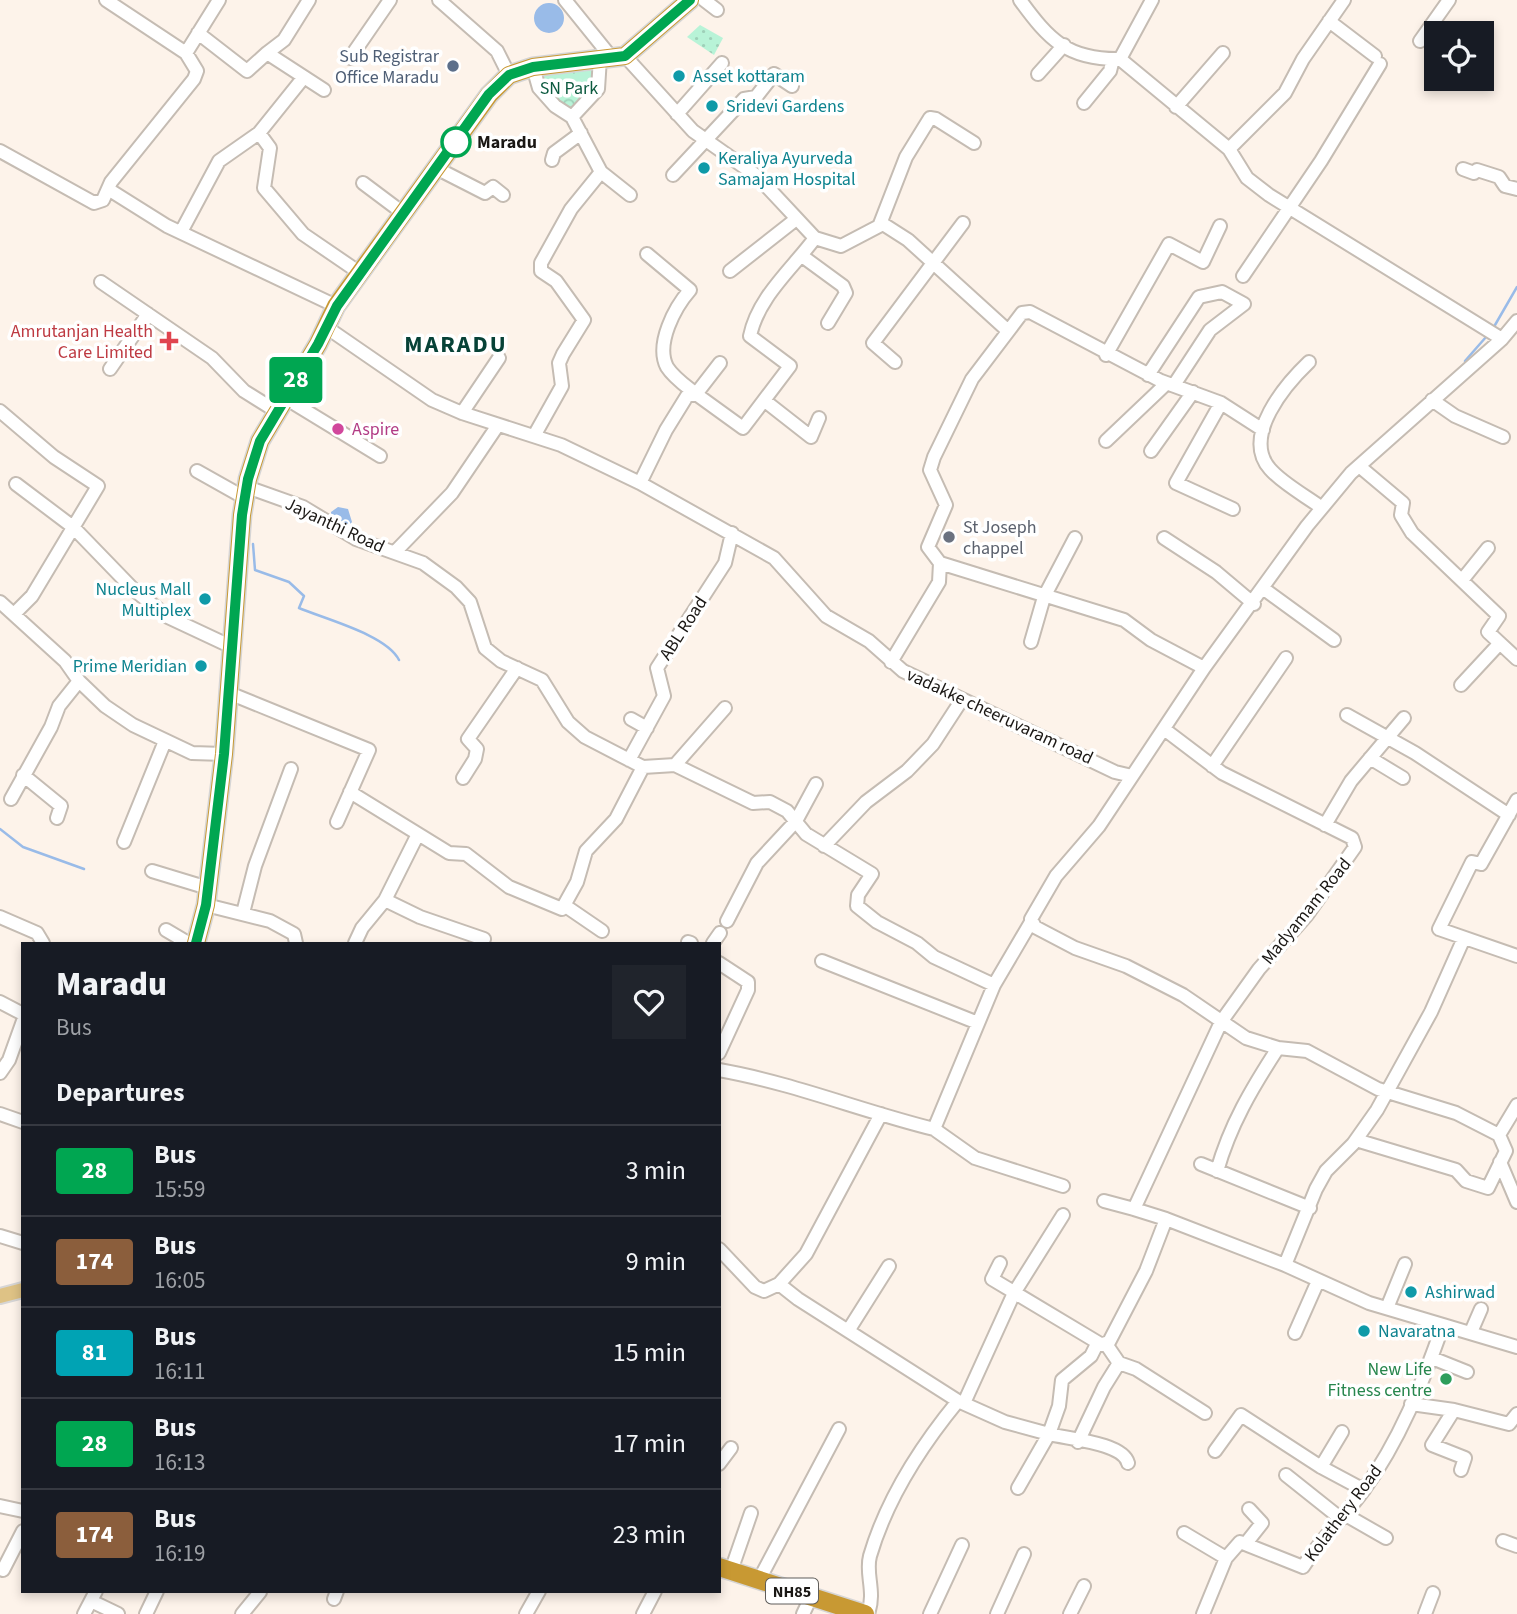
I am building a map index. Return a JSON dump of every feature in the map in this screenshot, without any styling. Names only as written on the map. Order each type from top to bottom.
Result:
[{"type":"highway","points":[[196,942],[207,897],[224,754],[246,493],[260,441],[337,306],[489,94],[509,75],[533,67],[612,57],[690,0]]},
{"type":"highway","name":"NH85","points":[[725,1569],[811,1597],[834,1609],[867,1614]]},
{"type":"main road","points":[[0,1296],[21,1291]]},
{"type":"street","points":[[0,151],[94,203],[103,200],[108,189],[194,79],[197,71],[186,53],[106,0]]},
{"type":"street","points":[[186,53],[219,0]]},
{"type":"street","points":[[198,33],[247,72],[284,40],[309,0]]},
{"type":"street","points":[[351,58],[390,0]]},
{"type":"street","points":[[439,0],[497,51],[509,75]]},
{"type":"street","points":[[565,0],[612,57],[708,141],[757,176],[795,220],[815,238],[841,246],[880,224],[906,157],[930,118],[974,143]]},
{"type":"street","points":[[704,0],[717,10]]},
{"type":"street","points":[[1084,103],[1110,71],[1152,0]]},
{"type":"street","points":[[1228,149],[1286,93],[1303,58],[1344,0]]},
{"type":"street","points":[[1420,40],[1449,0]]},
{"type":"street","points":[[1025,2],[1047,36],[1091,59],[1117,59],[1228,149],[1247,178],[1290,209],[1502,339]]},
{"type":"street","points":[[1243,275],[1290,209],[1377,60],[1329,21]]},
{"type":"street","points":[[1038,74],[1064,45]]},
{"type":"street","points":[[267,53],[324,90]]},
{"type":"street","points":[[1176,107],[1223,53]]},
{"type":"street","points":[[572,117],[598,89],[612,57]]},
{"type":"street","points":[[677,114],[722,62]]},
{"type":"street","points":[[533,67],[539,88],[547,98],[572,117],[601,172],[630,195]]},
{"type":"street","points":[[673,175],[708,141],[744,99],[756,97],[774,74],[792,86]]},
{"type":"street","points":[[181,232],[219,161],[259,133],[304,77]]},
{"type":"street","points":[[259,133],[270,148],[264,188],[303,233],[360,273]]},
{"type":"street","points":[[552,160],[554,153],[581,133]]},
{"type":"street","points":[[436,168],[485,193],[493,187],[503,195]]},
{"type":"street","points":[[1463,169],[1499,177],[1505,186],[1517,190]]},
{"type":"street","points":[[534,436],[562,386],[559,363],[584,320],[556,281],[541,271],[541,263],[571,209],[601,172]]},
{"type":"street","points":[[363,183],[403,213]]},
{"type":"street","points":[[108,189],[181,232],[337,306]]},
{"type":"street","points":[[730,271],[795,220]]},
{"type":"street","points":[[895,362],[873,343],[963,223]]},
{"type":"street","points":[[880,224],[908,240],[1007,330]]},
{"type":"street","points":[[1106,355],[1169,244],[1202,262],[1220,226]]},
{"type":"street","points":[[647,254],[690,290],[678,303],[664,351],[666,364],[672,375],[743,428],[790,366],[750,336],[753,321],[764,300],[815,238]]},
{"type":"street","points":[[802,256],[843,286],[846,293],[828,323]]},
{"type":"street","points":[[101,282],[212,358],[244,391],[280,404],[380,456]]},
{"type":"street","points":[[1105,441],[1170,384],[1210,330],[1244,304],[1222,292],[1199,297],[1148,375]]},
{"type":"street","points":[[1204,668],[1151,640],[1124,620],[940,563],[928,547],[946,505],[930,470],[972,379],[1007,330],[1022,313],[1030,312],[1106,355],[1148,375],[1221,403],[1263,430]]},
{"type":"street","points":[[110,369],[148,314]]},
{"type":"street","points":[[934,1129],[994,985],[1031,922],[1032,914],[1056,876],[1099,826],[1204,668],[1254,604],[1322,508],[1359,466],[1502,339],[1517,322]]},
{"type":"street","name":"vadakke cheeruvaram road","points":[[326,327],[432,400],[462,413],[561,445],[640,483],[732,533],[774,558],[826,616],[869,641],[891,662],[961,701],[1045,736],[1115,772],[1132,776]]},
{"type":"street","points":[[462,413],[499,358]]},
{"type":"street","points":[[1309,362],[1283,387],[1263,430],[1262,452],[1269,469],[1322,508]]},
{"type":"street","points":[[640,483],[666,430],[687,396],[696,394],[720,363]]},
{"type":"street","points":[[1151,451],[1193,393]]},
{"type":"street","points":[[765,401],[811,437],[819,418]]},
{"type":"street","points":[[1432,401],[1455,416],[1503,437]]},
{"type":"street","points":[[1221,403],[1176,482],[1233,509]]},
{"type":"street","points":[[0,411],[54,457],[97,486],[32,596],[5,610],[65,661],[79,681],[105,706],[164,741],[192,752],[224,754]]},
{"type":"street","points":[[395,552],[452,493],[498,425]]},
{"type":"street","points":[[1359,466],[1403,503],[1401,515],[1412,533],[1499,616],[1488,632],[1517,659]]},
{"type":"street","name":"Jayanthi Road","points":[[197,471],[246,493],[303,507],[356,539],[423,563],[456,587],[470,602],[485,648],[501,661],[542,680],[568,722],[589,739],[643,767]]},
{"type":"street","points":[[16,484],[73,527],[133,589],[168,617],[232,647]]},
{"type":"street","name":"ABL Road","points":[[629,760],[664,696],[657,668],[725,563],[732,533]]},
{"type":"street","points":[[1031,642],[1044,597],[1075,538]]},
{"type":"street","points":[[1164,538],[1216,572],[1254,604]]},
{"type":"street","points":[[1463,579],[1488,548]]},
{"type":"street","points":[[891,662],[939,582],[940,563]]},
{"type":"street","points":[[1264,589],[1334,640]]},
{"type":"street","points":[[1461,685],[1500,643]]},
{"type":"street","points":[[1212,766],[1286,658]]},
{"type":"street","points":[[463,778],[478,749],[468,739],[517,668]]},
{"type":"street","points":[[11,799],[68,690],[79,681]]},
{"type":"street","points":[[229,693],[369,750],[337,822]]},
{"type":"street","points":[[824,846],[866,802],[907,771],[933,744],[961,701]]},
{"type":"street","points":[[675,765],[725,708]]},
{"type":"street","points":[[1347,715],[1415,752],[1509,815]]},
{"type":"street","points":[[1325,825],[1344,791],[1404,718]]},
{"type":"street","points":[[631,719],[647,728]]},
{"type":"street","name":"Madyamam Road","points":[[1164,729],[1212,766],[1355,842],[1350,859],[1307,915],[1259,969],[1221,1022]]},
{"type":"street","points":[[124,842],[164,741]]},
{"type":"street","points":[[1370,758],[1403,778]]},
{"type":"street","points":[[351,792],[449,853],[467,854],[509,887],[562,909],[577,882],[586,851],[616,819],[643,767],[675,765],[753,803],[770,802],[787,811],[824,846],[872,874],[858,895],[857,906],[877,922],[917,943],[934,957],[994,985]]},
{"type":"street","points":[[243,913],[255,866],[291,769]]},
{"type":"street","points":[[23,775],[61,806],[57,818]]},
{"type":"street","points":[[727,921],[757,863],[796,821],[816,784]]},
{"type":"street","points":[[1517,800],[1481,864],[1472,862],[1438,929],[1517,956]]},
{"type":"street","points":[[355,942],[362,928],[385,900],[418,834]]},
{"type":"street","points":[[152,871],[243,913],[270,921],[294,934],[296,942]]},
{"type":"street","points":[[385,900],[419,917],[484,939]]},
{"type":"street","points":[[564,905],[602,931]]},
{"type":"street","points":[[0,917],[37,933],[42,942]]},
{"type":"street","points":[[1031,922],[1075,948],[1126,966],[1183,995],[1246,1038],[1278,1048],[1313,1054],[1339,1071],[1385,1090],[1456,1113],[1499,1135],[1506,1151],[1488,1188],[1466,1181],[1455,1170],[1356,1140]]},
{"type":"street","points":[[166,930],[186,942]]},
{"type":"street","points":[[1285,1265],[1326,1171],[1356,1140],[1377,1110],[1385,1090],[1431,1012],[1464,938]]},
{"type":"street","points":[[822,961],[978,1023]]},
{"type":"street","points":[[721,964],[748,982],[748,990],[721,1048]]},
{"type":"street","points":[[0,1002],[21,1013]]},
{"type":"street","points":[[1134,1209],[1221,1022]]},
{"type":"street","points":[[0,1073],[9,1060],[21,1027]]},
{"type":"street","points":[[1217,1171],[1225,1142],[1241,1108],[1278,1048]]},
{"type":"street","points":[[721,1073],[809,1090],[934,1129],[975,1158],[1063,1186]]},
{"type":"street","points":[[1499,1135],[1517,1105]]},
{"type":"street","points":[[0,1114],[21,1121]]},
{"type":"street","points":[[721,1251],[755,1287],[764,1291],[779,1283],[806,1254],[881,1114]]},
{"type":"street","points":[[1500,1162],[1517,1202]]},
{"type":"street","points":[[1201,1164],[1310,1208]]},
{"type":"street","points":[[1104,1200],[1204,1233],[1387,1308],[1517,1347]]},
{"type":"street","points":[[867,1614],[874,1597],[869,1559],[913,1461],[961,1402],[1014,1293],[1063,1215]]},
{"type":"street","points":[[1018,1488],[1049,1434],[1059,1406],[1062,1380],[1091,1356],[1096,1346],[1104,1344],[1146,1271],[1166,1219]]},
{"type":"street","points":[[0,1236],[21,1242]]},
{"type":"street","points":[[1000,1263],[992,1279],[1104,1344],[1119,1363],[1136,1368],[1205,1413]]},
{"type":"street","points":[[1387,1308],[1405,1264]]},
{"type":"street","points":[[848,1331],[889,1265]]},
{"type":"street","points":[[1295,1333],[1318,1281]]},
{"type":"street","points":[[779,1283],[848,1331],[961,1402],[1004,1422],[1078,1442],[1116,1448],[1126,1456],[1128,1463]]},
{"type":"street","points":[[1471,1332],[1481,1309]]},
{"type":"street","name":"Kolathery Road","points":[[1247,1542],[1301,1568],[1364,1490],[1411,1404],[1432,1358],[1443,1325]]},
{"type":"street","points":[[1432,1358],[1467,1372]]},
{"type":"street","points":[[1078,1442],[1104,1387],[1119,1363]]},
{"type":"street","points":[[1411,1404],[1454,1410],[1509,1424],[1517,1414]]},
{"type":"street","points":[[1454,1410],[1432,1445],[1465,1458],[1461,1469]]},
{"type":"street","points":[[1215,1451],[1241,1415],[1364,1490]]},
{"type":"street","points":[[759,1580],[839,1429]]},
{"type":"street","points":[[1321,1466],[1342,1432]]},
{"type":"street","points":[[721,1461],[731,1448]]},
{"type":"street","points":[[1286,1475],[1342,1516],[1386,1538]]},
{"type":"street","points":[[0,1506],[21,1511]]},
{"type":"street","points":[[1203,1614],[1226,1558],[1237,1543],[1247,1542],[1262,1523],[1249,1510]]},
{"type":"street","points":[[725,1569],[751,1513]]},
{"type":"street","points":[[1184,1533],[1226,1558]]},
{"type":"street","points":[[3,1570],[21,1535]]},
{"type":"street","points":[[1503,1541],[1517,1546]]},
{"type":"street","points":[[930,1614],[962,1545]]},
{"type":"street","points":[[997,1614],[1024,1554]]},
{"type":"street","points":[[1070,1614],[1084,1586]]},
{"type":"street","points":[[146,1614],[156,1593]]},
{"type":"street","points":[[242,1614],[259,1593]]},
{"type":"street","points":[[526,1614],[538,1593]]},
{"type":"street","points":[[643,1614],[653,1593]]},
{"type":"street","points":[[1425,1614],[1433,1593]]},
{"type":"street","points":[[84,1614],[93,1596],[118,1614]]},
{"type":"street","points":[[803,1614],[811,1597]]},
{"type":"green space","points":[[700,25],[723,38],[714,55],[687,37]]},
{"type":"green space","name":"SN Park","points":[[595,66],[597,82],[577,110],[557,104],[545,88],[539,73]]},
{"type":"water","points":[[549,3],[560,7],[564,18],[560,29],[549,33],[538,29],[534,18],[538,7]]},
{"type":"water","points":[[338,507],[348,509],[352,522],[347,528],[331,521],[331,512]]},
{"type":"waterway","points":[[1495,325],[1517,287]]},
{"type":"waterway","points":[[1465,361],[1486,337]]},
{"type":"waterway","points":[[253,544],[255,570],[289,582],[304,596],[299,608],[369,635],[392,651],[399,660]]},
{"type":"waterway","points":[[0,829],[23,847],[84,869]]},
{"type":"bus line","name":"28","points":[[196,942],[206,905],[224,754],[242,515],[248,479],[260,441],[318,344],[337,306],[489,94],[509,75],[533,67],[625,56],[690,0]]},
{"type":"place","name":"Sub Registrar Office Maradu","points":[[453,66]]},
{"type":"place","name":"Asset kottaram","points":[[679,76]]},
{"type":"place","name":"Sridevi Gardens","points":[[712,106]]},
{"type":"place","name":"Maradu","points":[[456,142]]},
{"type":"place","name":"Keraliya Ayurveda Samajam Hospital","points":[[704,168]]},
{"type":"place","name":"Amrutanjan Health Care Limited","points":[[169,341]]},
{"type":"place","name":"Aspire","points":[[338,429]]},
{"type":"place","name":"St Joseph chappel","points":[[949,537]]},
{"type":"place","name":"Nucleus Mall Multiplex","points":[[205,599]]},
{"type":"place","name":"Prime Meridian","points":[[201,666]]},
{"type":"place","name":"Ashirwad","points":[[1411,1292]]},
{"type":"place","name":"Navaratna","points":[[1364,1331]]},
{"type":"place","name":"New Life Fitness centre","points":[[1446,1379]]},
{"type":"district","name":"MARADU","points":[[456,344]]}]
